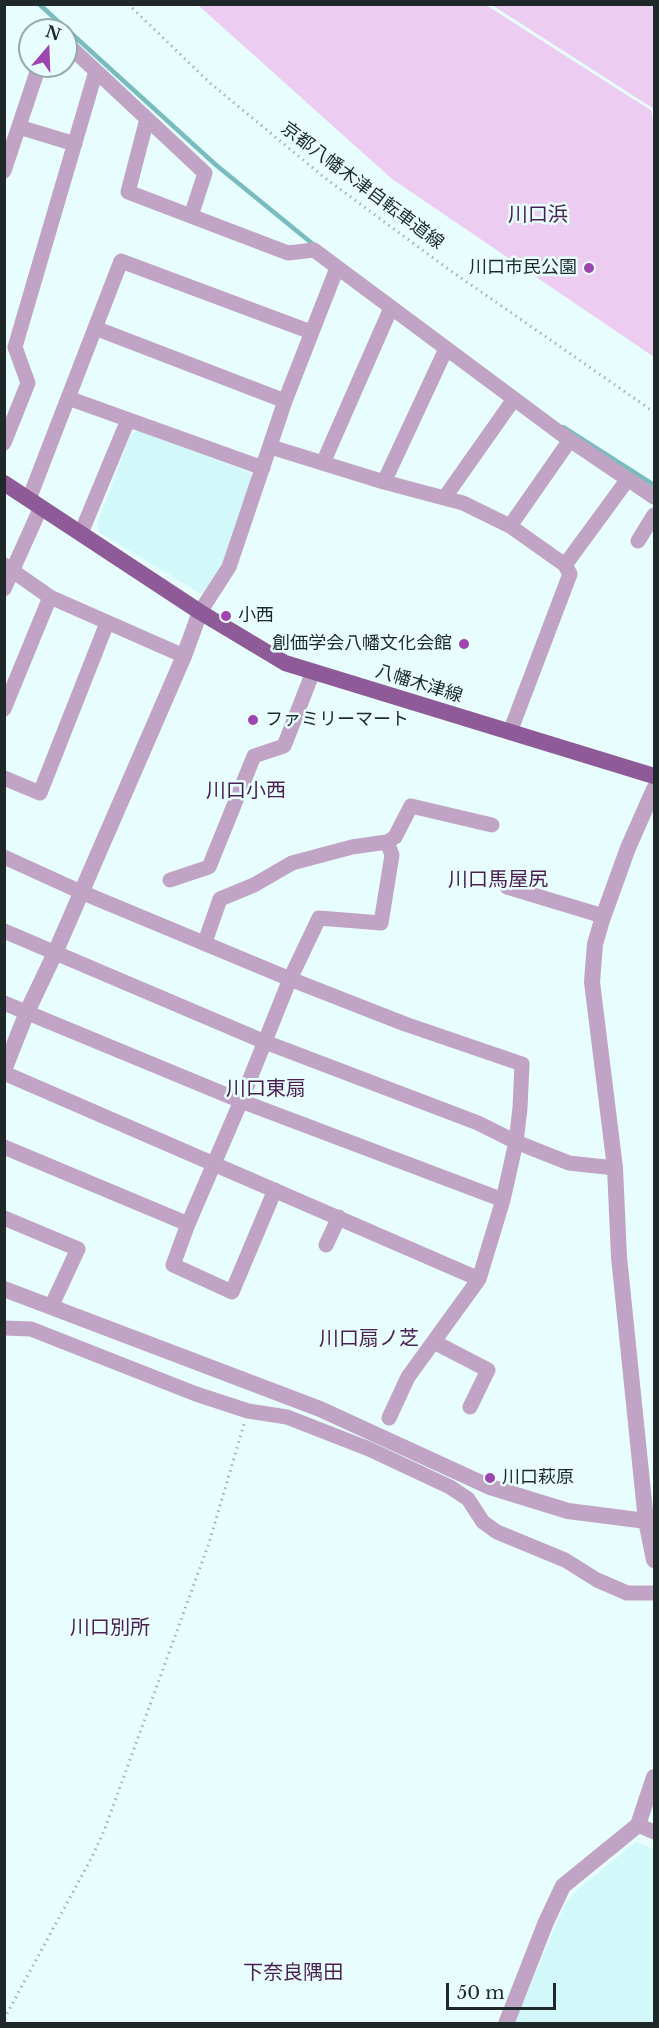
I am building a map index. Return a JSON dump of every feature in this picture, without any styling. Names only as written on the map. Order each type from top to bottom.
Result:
[{"type":"main road","name":"八幡木津線","points":[[4,483],[200,612],[285,663],[654,776]]},
{"type":"street","points":[[78,55],[206,173],[191,216]]},
{"type":"street","points":[[4,443],[28,383],[15,347],[96,72]]},
{"type":"street","points":[[4,171],[35,78]]},
{"type":"street","points":[[147,119],[128,192],[288,253],[314,250],[570,440],[654,497]]},
{"type":"street","points":[[19,127],[75,144]]},
{"type":"street","points":[[4,589],[9,568],[35,503],[68,398],[121,261],[311,332]]},
{"type":"street","points":[[337,268],[285,401],[229,567],[200,612],[184,656],[55,953],[27,1012],[4,1072],[479,1279]]},
{"type":"street","points":[[323,463],[391,308]]},
{"type":"street","points":[[95,328],[285,401]]},
{"type":"street","points":[[384,482],[446,349]]},
{"type":"street","points":[[68,398],[263,468]]},
{"type":"street","points":[[445,497],[514,399]]},
{"type":"street","points":[[81,533],[128,420]]},
{"type":"street","points":[[510,526],[570,440]]},
{"type":"street","points":[[271,447],[384,482],[463,503],[510,526],[565,565],[570,574],[510,732]]},
{"type":"street","points":[[565,565],[628,479]]},
{"type":"street","points":[[638,541],[654,514]]},
{"type":"street","points":[[9,568],[50,597],[184,656]]},
{"type":"street","points":[[4,709],[50,597]]},
{"type":"street","points":[[4,778],[40,793],[107,623]]},
{"type":"street","points":[[170,880],[209,867],[254,756],[284,746],[313,672]]},
{"type":"street","points":[[654,789],[628,848],[603,916],[595,944],[592,982],[615,1168],[620,1257],[654,1560]]},
{"type":"street","points":[[205,942],[220,899],[254,885],[292,863],[352,847],[387,842],[395,837],[411,806],[492,825]]},
{"type":"street","points":[[275,1190],[232,1292],[173,1264],[290,979],[319,918],[381,923],[392,855],[387,842]]},
{"type":"street","points":[[4,857],[81,892],[290,979],[405,1024],[522,1064],[516,1142],[503,1200],[479,1279],[408,1377],[389,1418]]},
{"type":"street","points":[[507,887],[603,916]]},
{"type":"street","points":[[4,931],[265,1042],[478,1122],[516,1142],[569,1163],[615,1168]]},
{"type":"street","points":[[4,1003],[241,1101],[503,1200]]},
{"type":"street","points":[[4,1147],[188,1224]]},
{"type":"street","points":[[326,1245],[339,1217]]},
{"type":"street","points":[[4,1218],[78,1249],[51,1306]]},
{"type":"street","points":[[4,1289],[320,1409],[490,1487],[568,1512],[650,1522]]},
{"type":"street","points":[[4,1328],[31,1329],[196,1394],[248,1411],[287,1417],[369,1449],[450,1487],[468,1499],[483,1522],[497,1532],[566,1560],[597,1580],[627,1593],[654,1593]]},
{"type":"street","points":[[434,1342],[488,1370],[470,1407]]},
{"type":"street","points":[[506,2024],[546,1922],[563,1886],[638,1826],[654,1777]]},
{"type":"street","points":[[638,1826],[654,1832]]},
{"type":"path","name":"京都八幡木津自転車道線","points":[[128,4],[210,83],[325,178],[444,266],[654,412]]},
{"type":"path","points":[[4,2019],[104,1831],[209,1543],[248,1411]]},
{"type":"shaded area","name":"川口市民公園","points":[[198,5],[486,5],[652,111],[654,135],[654,357],[392,179]]},
{"type":"shaded area","points":[[492,5],[654,5],[654,109]]},
{"type":"shaded area","points":[[139,431],[249,472],[255,480],[226,567],[201,594],[99,532],[97,524],[131,434]]},
{"type":"shaded area","points":[[636,1842],[654,1849],[654,2023],[514,2024],[565,1904],[577,1890]]},
{"type":"waterway","points":[[39,4],[216,165],[314,245]]},
{"type":"waterway","points":[[563,427],[654,485]]},
{"type":"place","name":"川口市民公園","points":[[589,268]]},
{"type":"place","name":"小西","points":[[226,616]]},
{"type":"place","name":"創価学会八幡文化会館","points":[[464,644]]},
{"type":"place","name":"ファミリーマート","points":[[253,720]]},
{"type":"place","name":"川口萩原","points":[[490,1478]]},
{"type":"district","name":"川口浜","points":[[538,215]]},
{"type":"district","name":"川口小西","points":[[246,791]]},
{"type":"district","name":"川口馬屋尻","points":[[498,880]]},
{"type":"district","name":"川口東扇","points":[[266,1089]]},
{"type":"district","name":"川口扇ノ芝","points":[[369,1339]]},
{"type":"district","name":"川口別所","points":[[110,1628]]},
{"type":"district","name":"下奈良隅田","points":[[293,1973]]}]
